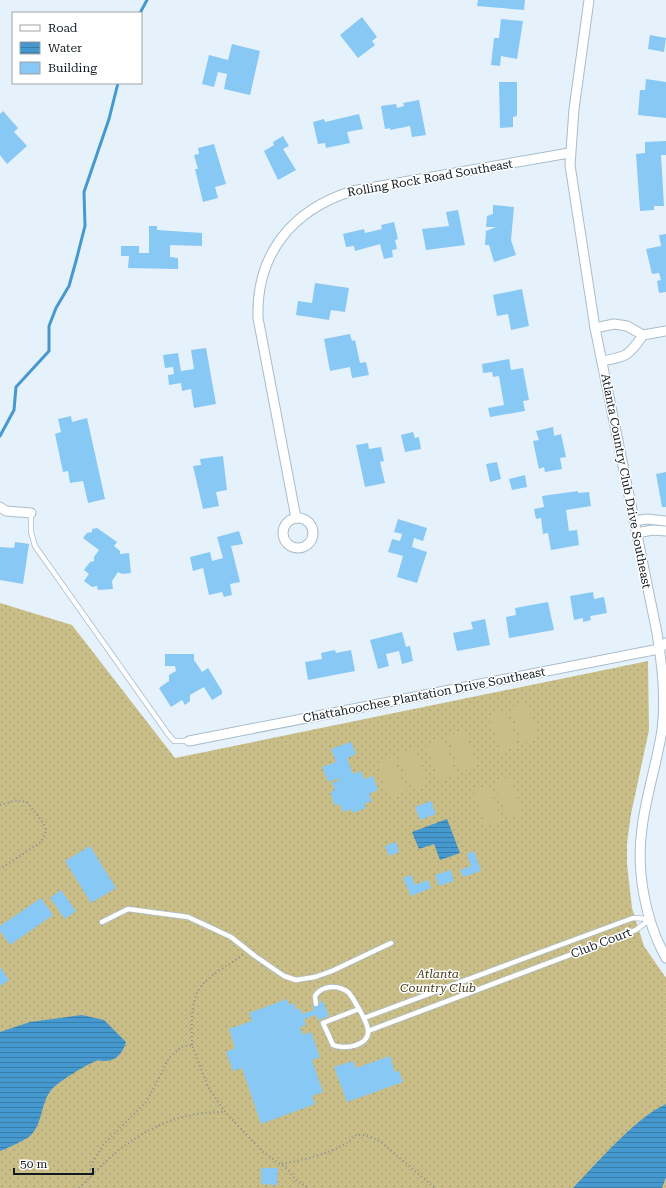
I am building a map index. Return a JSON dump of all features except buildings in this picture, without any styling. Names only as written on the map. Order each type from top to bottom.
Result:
[{"type":"street","name":"Atlanta Country Club Drive Southeast","points":[[589,0],[570,153],[574,195],[595,328],[636,533],[664,648],[662,728],[642,829],[640,858],[645,903],[666,958]]},
{"type":"street","name":"Rolling Rock Road Southeast","points":[[296,518],[258,318],[258,299],[262,276],[272,250],[279,240],[304,214],[325,202],[352,191],[570,153]]},
{"type":"street","points":[[595,328],[614,324],[627,326],[643,335],[666,331]]},
{"type":"street","points":[[602,361],[622,357],[632,351],[643,335]]},
{"type":"street","points":[[0,507],[6,510],[32,513]]},
{"type":"street","points":[[634,521],[647,519],[666,521]]},
{"type":"street","points":[[636,533],[653,530],[666,531]]},
{"type":"street","name":"Chattahoochee Plantation Drive Southeast","points":[[189,741],[664,648]]},
{"type":"lane","points":[[32,513],[31,532],[36,546],[168,734],[174,741],[189,741]]},
{"type":"lane","points":[[102,922],[128,909],[188,917],[231,937],[284,976],[296,980],[315,977],[332,971],[391,943]]},
{"type":"lane","name":"Club Court","points":[[364,1018],[633,918],[650,919]]},
{"type":"lane","name":"Club Court","points":[[368,1031],[636,930],[650,919]]},
{"type":"lane","points":[[316,1004],[315,996],[318,991],[325,988],[335,987],[348,992],[359,1009],[364,1018],[368,1031],[366,1038],[362,1042],[349,1047],[341,1048],[333,1045],[322,1021],[359,1009]]},
{"type":"path","points":[[0,805],[17,800],[27,802],[44,824],[46,832],[41,842],[0,869]]},
{"type":"path","points":[[248,950],[202,985],[195,1000],[192,1023],[192,1045],[208,1087],[225,1112],[263,1152],[287,1169],[298,1181],[309,1188]]},
{"type":"path","points":[[92,1175],[90,1167],[104,1144],[147,1101],[169,1058],[181,1047],[192,1045]]},
{"type":"path","points":[[79,1188],[110,1156],[134,1138],[158,1125],[201,1114],[225,1112]]},
{"type":"path","points":[[281,1165],[315,1156],[345,1144],[351,1140],[353,1136],[359,1134],[373,1137],[381,1142],[435,1188]]},
{"type":"green space","name":"Atlanta Country Club","points":[[0,603],[72,625],[175,758],[648,661],[649,730],[631,814],[627,843],[627,864],[632,908],[644,946],[666,978],[666,1188],[0,1188]]},
{"type":"green space","points":[[526,702],[539,737],[523,743],[510,708]]},
{"type":"green space","points":[[505,710],[518,746],[501,752],[488,716]]},
{"type":"green space","points":[[464,730],[477,766],[461,772],[448,736]]},
{"type":"green space","points":[[443,739],[456,774],[439,780],[426,745]]},
{"type":"green space","points":[[415,749],[428,784],[412,790],[398,755]]},
{"type":"green space","points":[[393,757],[407,792],[390,798],[377,763]]},
{"type":"green space","points":[[510,777],[523,813],[507,819],[494,783]]},
{"type":"green space","points":[[489,785],[502,821],[486,827],[473,791]]},
{"type":"water","points":[[447,819],[460,853],[440,860],[434,844],[419,849],[412,832]]},
{"type":"water","points":[[82,1015],[104,1020],[126,1042],[123,1049],[116,1058],[109,1061],[97,1061],[91,1063],[54,1087],[46,1098],[38,1125],[30,1136],[0,1151],[0,1032],[30,1022]]},
{"type":"water","points":[[666,1104],[666,1177],[662,1188],[573,1188],[629,1130]]},
{"type":"waterway","points":[[141,12],[147,0]]},
{"type":"waterway","points":[[0,436],[14,410],[16,387],[49,351],[49,326],[56,308],[69,286],[85,226],[84,192],[109,119],[118,84]]}]
